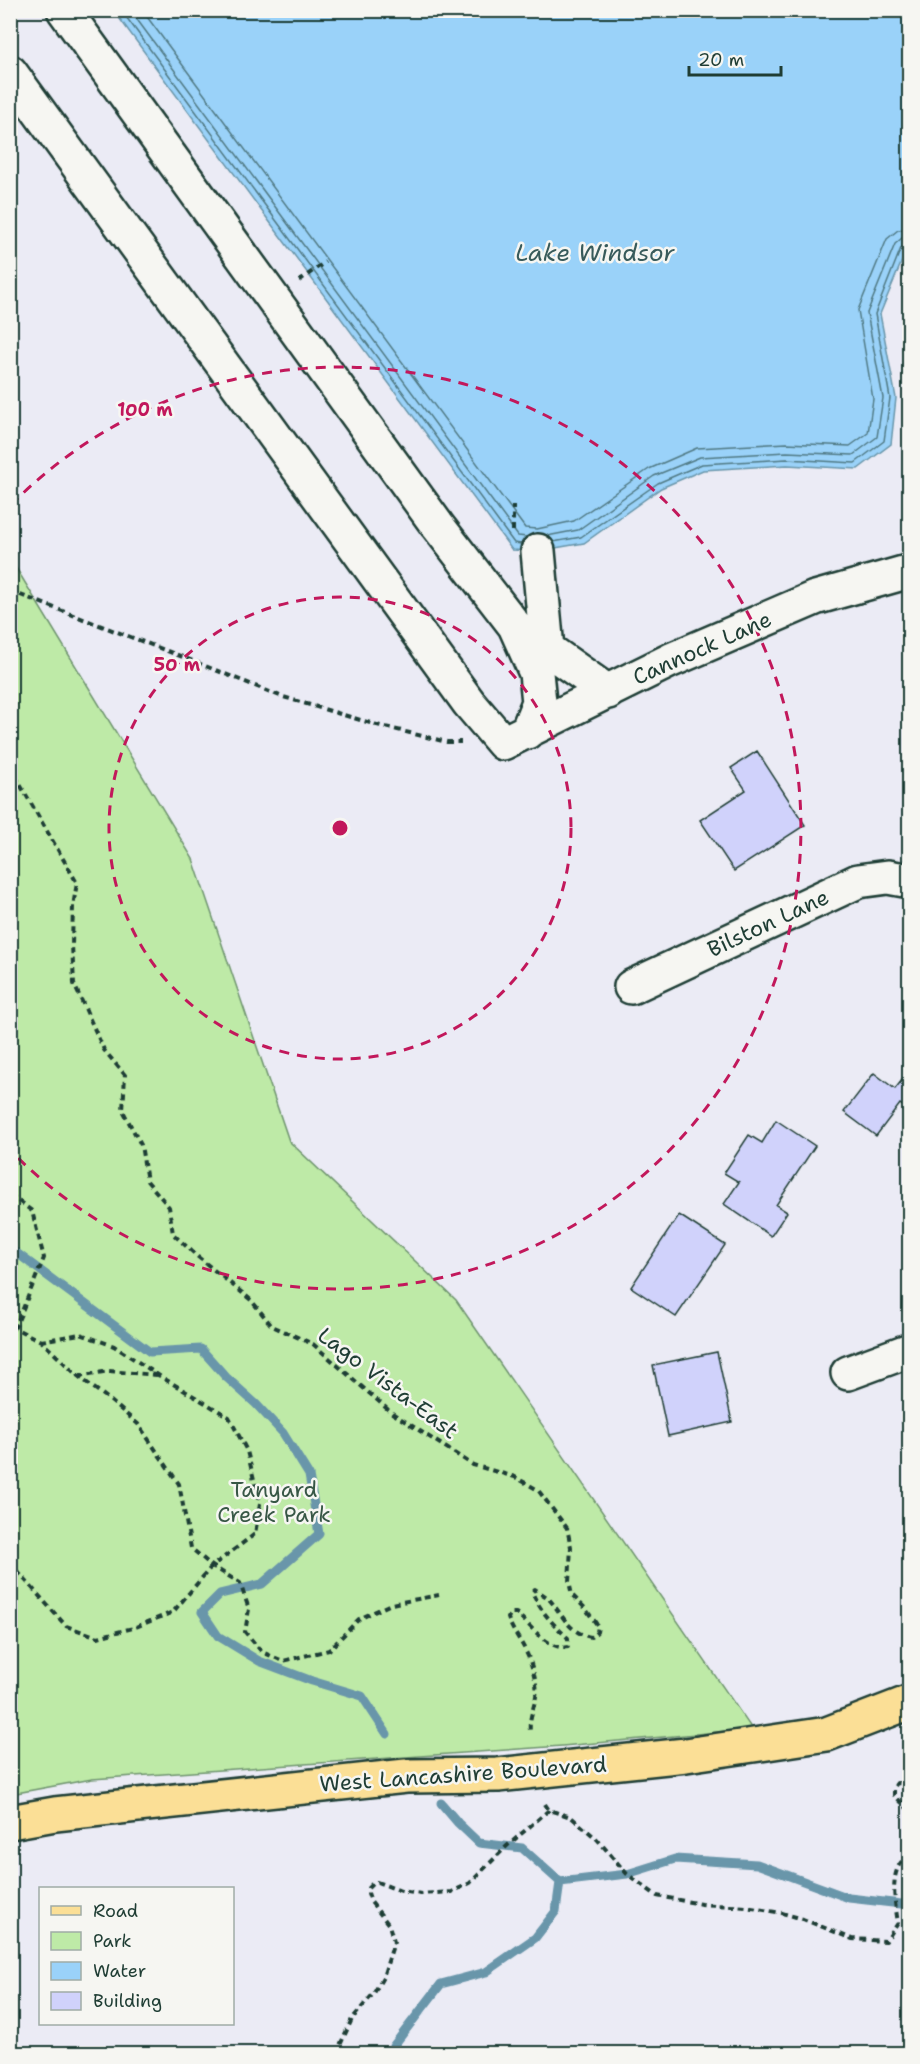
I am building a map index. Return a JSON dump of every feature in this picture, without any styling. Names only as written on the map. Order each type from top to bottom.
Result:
[{"type":"main road","name":"West Lancashire Boulevard","points":[[10,1822],[55,1814],[406,1776],[498,1774],[686,1755],[827,1734],[909,1702]]},
{"type":"street","points":[[10,72],[469,703],[515,738],[539,702],[536,673],[515,626],[437,525],[64,10]]},
{"type":"street","points":[[538,551],[547,649],[608,692]]},
{"type":"street","name":"Cannock Lane","points":[[515,738],[671,660],[815,598],[909,571]]},
{"type":"street","name":"Bilston Lane","points":[[631,987],[858,881],[888,877],[909,881]]},
{"type":"street","points":[[848,1372],[909,1350]]},
{"type":"path","points":[[299,281],[326,262]]},
{"type":"path","points":[[10,591],[280,696],[377,725],[447,742],[515,738]]},
{"type":"path","name":"Lago Vista-East","points":[[10,767],[77,883],[73,906],[74,984],[104,1050],[125,1075],[123,1111],[141,1145],[147,1181],[169,1207],[173,1234],[251,1300],[272,1326],[313,1344],[392,1413],[473,1466],[515,1477],[538,1490],[567,1528],[571,1548],[569,1582],[572,1595],[598,1626],[597,1632],[591,1637],[582,1635],[566,1624],[548,1599],[536,1589],[532,1592],[537,1604],[550,1621],[568,1638],[568,1647],[562,1648],[547,1642],[516,1613],[511,1613],[508,1618],[510,1624],[527,1652],[536,1685],[536,1700],[528,1721],[530,1731]]},
{"type":"path","points":[[10,1195],[32,1210],[44,1258],[13,1327],[41,1341],[78,1376],[106,1396],[138,1425],[179,1484],[191,1548],[212,1566],[240,1583],[249,1610],[245,1632],[262,1652],[283,1661],[329,1650],[359,1618],[391,1604],[439,1595]]},
{"type":"path","points":[[10,1563],[66,1626],[99,1637],[133,1628],[173,1612],[212,1566],[255,1534],[260,1504],[247,1451],[229,1417],[114,1346],[80,1335],[41,1341]]},
{"type":"path","points":[[78,1376],[109,1371],[158,1375]]},
{"type":"path","points":[[909,1784],[897,1783],[894,1787],[894,1795],[909,1811]]},
{"type":"path","points":[[545,1804],[549,1810],[571,1817],[597,1839],[627,1874],[657,1896],[700,1904],[746,1907],[782,1913],[852,1939],[886,1941],[898,1923],[895,1905],[895,1874],[902,1858],[909,1855]]},
{"type":"path","points":[[336,2054],[352,2019],[374,1993],[383,1977],[394,1942],[389,1925],[371,1902],[368,1887],[377,1882],[402,1891],[421,1894],[452,1892],[470,1883],[507,1846],[549,1810]]},
{"type":"green space","name":"Tanyard Creek Park","points":[[10,558],[193,859],[289,1141],[456,1300],[752,1729],[562,1746],[92,1779],[11,1794]]},
{"type":"water","name":"Lake Windsor","points":[[114,11],[909,11],[909,244],[880,314],[896,398],[891,444],[858,469],[787,465],[703,470],[661,488],[584,543],[538,551],[512,550]]},
{"type":"building","points":[[757,751],[805,825],[734,871],[700,820],[746,790],[731,768]]},
{"type":"building","points":[[910,1070],[910,1110],[900,1104],[876,1136],[844,1112],[874,1073],[895,1089]]},
{"type":"building","points":[[776,1120],[815,1146],[776,1205],[787,1212],[771,1236],[724,1204],[739,1182],[724,1173],[749,1135],[762,1143]]},
{"type":"building","points":[[679,1215],[725,1245],[676,1317],[631,1287]]},
{"type":"building","points":[[717,1352],[732,1422],[668,1436],[653,1365]]},
{"type":"building","points":[[910,1418],[910,1438],[902,1422]]},
{"type":"waterway","points":[[10,1248],[150,1352],[201,1349],[283,1433],[309,1475],[319,1534],[262,1584],[220,1594],[202,1612],[218,1636],[259,1661],[312,1681],[362,1696],[387,1734]]},
{"type":"waterway","points":[[390,2054],[391,2049],[441,1984],[486,1972],[535,1938],[556,1911],[560,1882],[522,1848],[479,1843],[441,1803]]},
{"type":"waterway","points":[[560,1882],[627,1874],[675,1859],[757,1864],[849,1898],[910,1905]]}]
